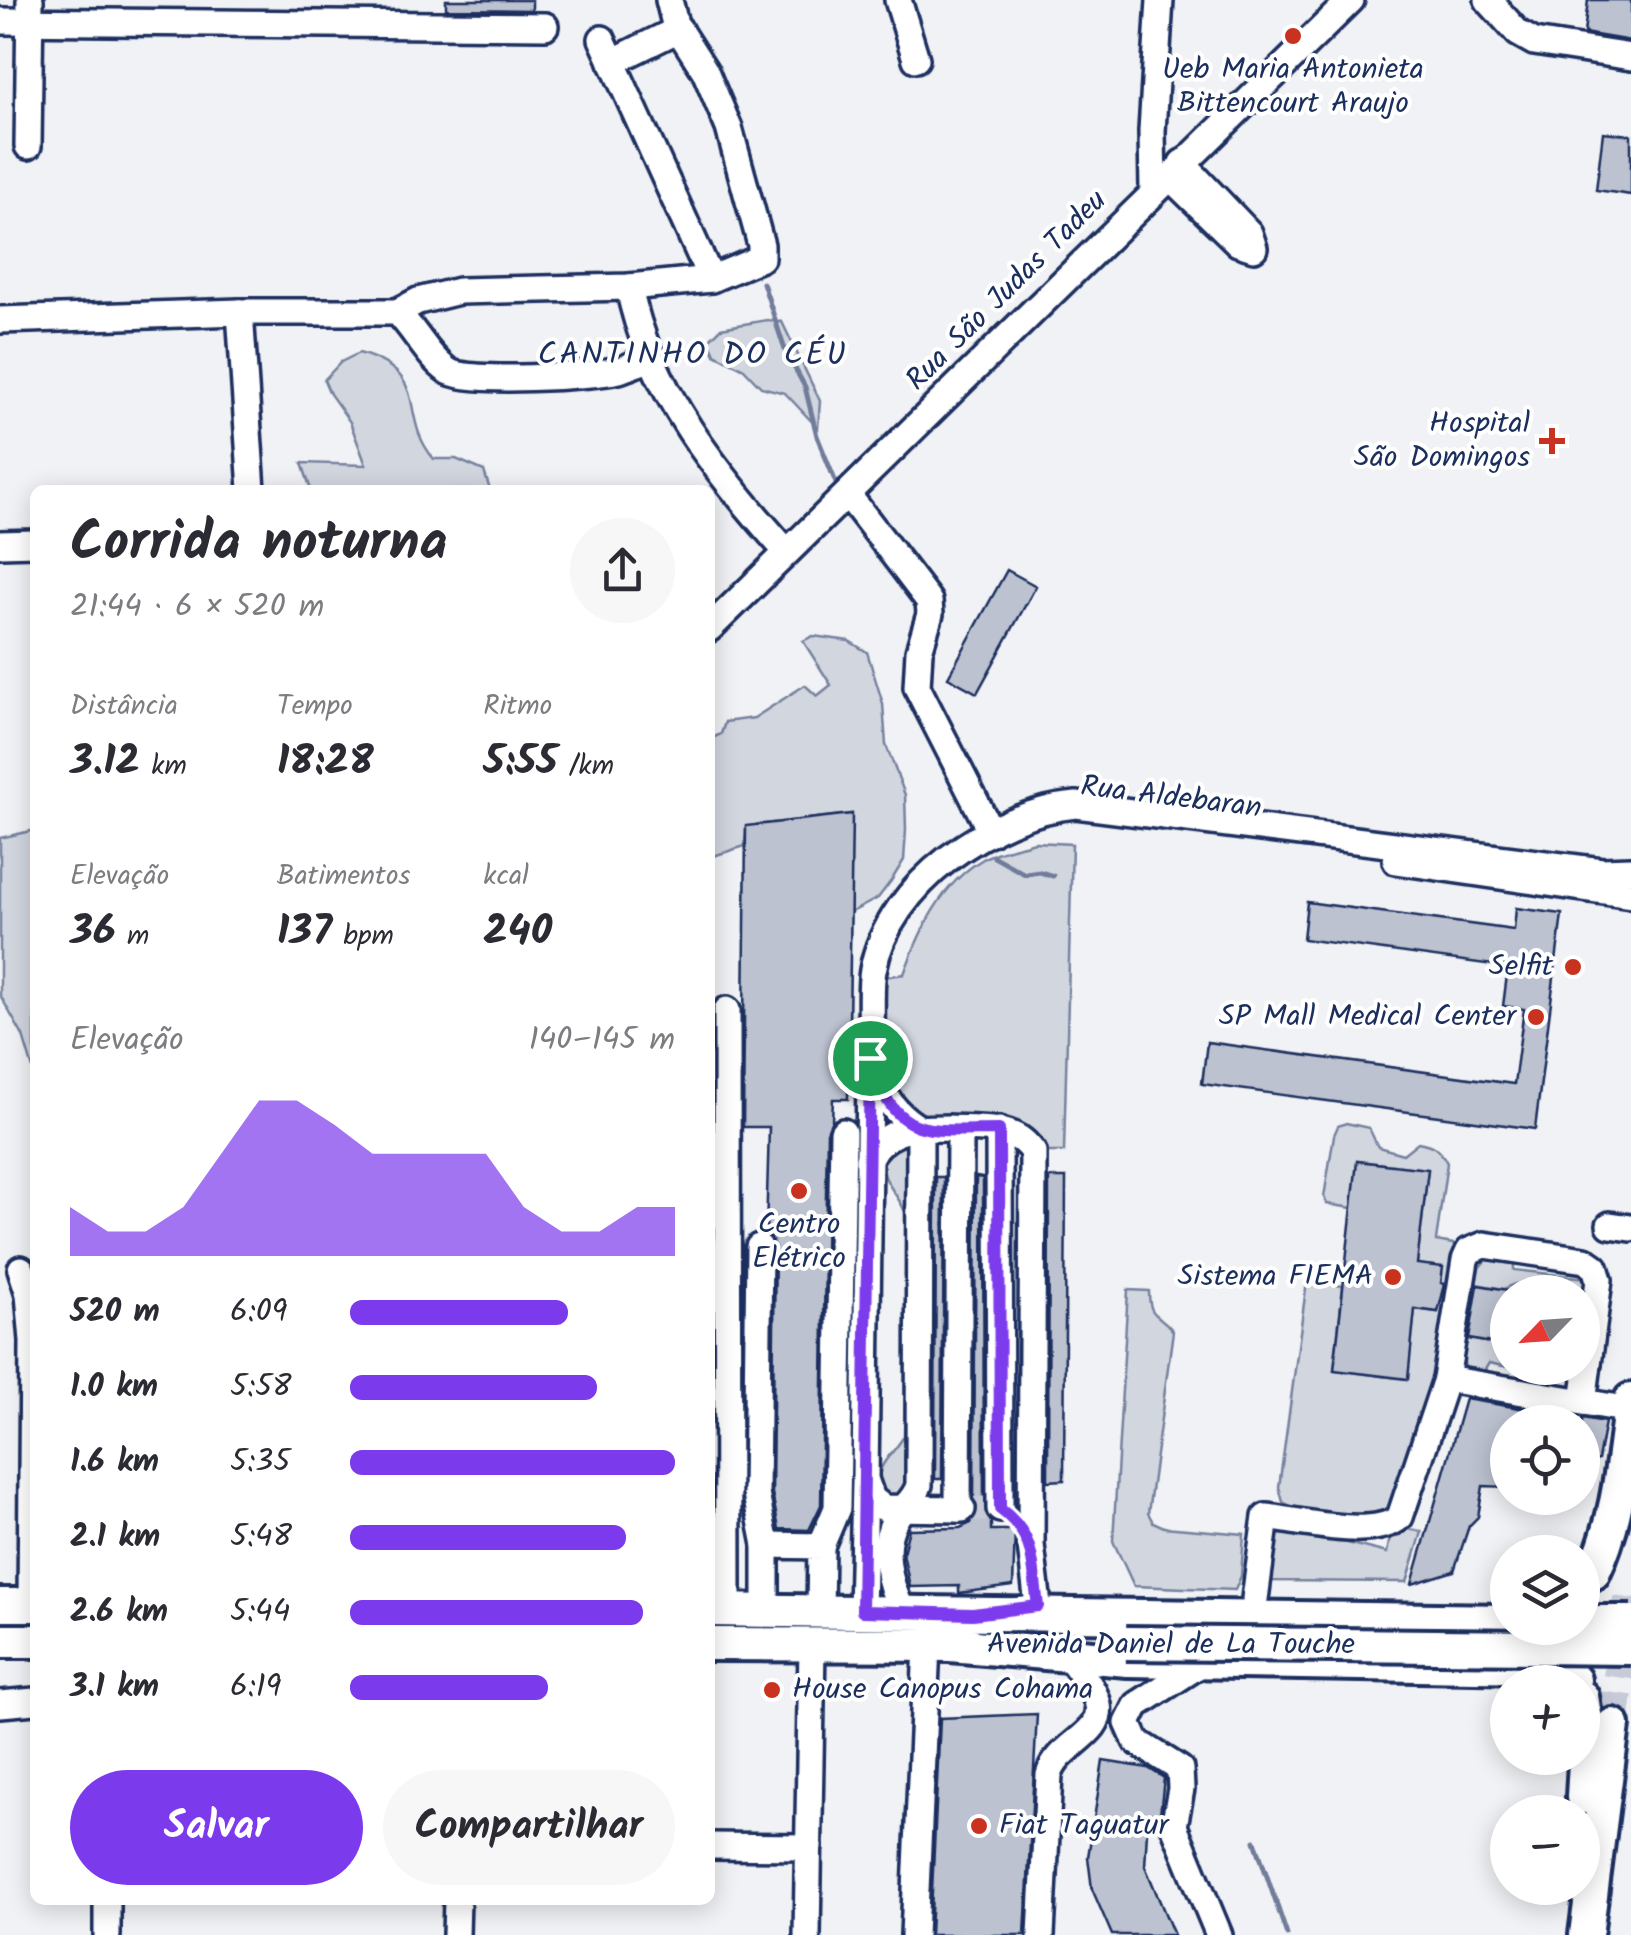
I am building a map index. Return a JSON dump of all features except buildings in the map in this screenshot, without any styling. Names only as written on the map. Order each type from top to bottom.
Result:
[{"type":"main road","points":[[1600,1556],[1615,1510],[1631,1400]]},
{"type":"main road","points":[[1600,1570],[1631,1560]]},
{"type":"main road","points":[[973,1614],[1144,1600],[1490,1601]]},
{"type":"main road","name":"Avenida Daniel de La Touche","points":[[719,1610],[973,1614],[1128,1630],[1631,1648]]},
{"type":"main road","name":"Avenida Daniel de La Touche","points":[[715,1644],[938,1645],[1128,1630],[1490,1621]]},
{"type":"main road","points":[[1600,1622],[1631,1622]]},
{"type":"main road","points":[[0,1640],[30,1641]]},
{"type":"main road","points":[[938,1645],[1202,1663],[1490,1666]]},
{"type":"main road","points":[[1586,1935],[1622,1719],[1600,1701]]},
{"type":"main road","points":[[1608,1935],[1631,1758]]},
{"type":"main road","points":[[1566,1935],[1570,1905]]},
{"type":"street","points":[[0,320],[240,312],[396,312],[418,301],[460,291],[629,287],[711,279],[754,263],[762,252],[729,128],[705,71],[671,14],[669,0]]},
{"type":"street","points":[[898,0],[916,59]]},
{"type":"street","points":[[1160,0],[1152,131],[1168,177]]},
{"type":"street","name":"Rua São Judas Tadeu","points":[[715,623],[1351,0]]},
{"type":"street","points":[[1488,0],[1518,32],[1534,42],[1631,57]]},
{"type":"street","points":[[28,146],[30,10]]},
{"type":"street","points":[[0,21],[30,10],[419,12],[546,26]]},
{"type":"street","points":[[679,30],[607,50],[711,279]]},
{"type":"street","points":[[629,287],[649,359],[739,498],[786,550]]},
{"type":"street","points":[[240,312],[252,485]]},
{"type":"street","points":[[396,312],[444,368],[466,378],[579,375],[618,370],[649,359]]},
{"type":"street","points":[[848,495],[929,601],[917,687],[990,832],[929,876],[894,916],[872,971],[862,1611]]},
{"type":"street","points":[[0,544],[30,543]]},
{"type":"street","name":"Rua Aldebaran","points":[[990,832],[1027,813],[1076,805],[1602,871],[1631,870]]},
{"type":"street","name":"Rua Aldebaran","points":[[990,832],[1040,820],[1077,818],[1631,895]]},
{"type":"street","points":[[719,1610],[727,1010]]},
{"type":"street","points":[[870,1058],[879,1086],[892,1106],[920,1129]]},
{"type":"street","points":[[903,1612],[888,1578],[889,1538],[919,1485],[920,1129]]},
{"type":"street","points":[[868,1160],[886,1139],[905,1130],[920,1129],[999,1130],[1023,1140],[1036,1160],[1031,1545],[1038,1606]]},
{"type":"street","points":[[865,1478],[870,1495],[887,1509],[960,1509],[960,1130]]},
{"type":"street","points":[[996,1509],[999,1130]]},
{"type":"street","points":[[820,1611],[821,1546],[837,1508],[844,1132]]},
{"type":"street","points":[[1256,1599],[1266,1517],[1373,1529],[1391,1525],[1400,1517],[1446,1379],[1469,1252],[1484,1244],[1586,1260],[1596,1267],[1598,1280],[1582,1402]]},
{"type":"street","points":[[759,1247],[756,1494],[766,1545],[766,1610]]},
{"type":"street","points":[[22,1269],[30,1303]]},
{"type":"street","points":[[1446,1379],[1630,1410]]},
{"type":"street","points":[[22,1605],[30,1429]]},
{"type":"street","points":[[996,1509],[1032,1509]]},
{"type":"street","points":[[996,1509],[1022,1528],[1031,1545]]},
{"type":"street","points":[[766,1545],[821,1546]]},
{"type":"street","points":[[807,1935],[812,1645]]},
{"type":"street","points":[[914,1935],[938,1645]]},
{"type":"street","points":[[1041,1935],[1049,1775],[1061,1752],[1091,1730],[1098,1716],[1096,1700],[1069,1656]]},
{"type":"street","points":[[1202,1663],[1137,1705],[1128,1723],[1131,1735],[1180,1769],[1181,1789],[1174,1826],[1220,1935]]},
{"type":"street","points":[[1096,1700],[1137,1705]]},
{"type":"street","points":[[0,1704],[30,1701]]},
{"type":"street","points":[[715,1846],[809,1847]]},
{"type":"street","points":[[107,1905],[107,1935]]},
{"type":"street","points":[[456,1905],[456,1935]]},
{"type":"shaded area","points":[[767,320],[782,322],[820,401],[818,428],[785,393],[761,387],[744,369],[715,354],[709,340],[721,328]]},
{"type":"shaded area","points":[[359,353],[397,373],[406,384],[417,427],[434,459],[456,459],[484,471],[488,485],[309,485],[302,463],[366,465],[350,422],[324,380],[341,362]]},
{"type":"shaded area","points":[[813,636],[849,641],[867,652],[883,704],[886,745],[905,795],[904,860],[878,898],[850,913],[851,814],[746,826],[745,846],[715,855],[715,737],[721,734],[725,722],[754,718],[805,685],[817,696],[831,685],[803,641]]},
{"type":"shaded area","points":[[30,831],[30,1059],[23,1036],[0,995],[0,838]]},
{"type":"shaded area","points":[[1035,842],[1072,844],[1064,1152],[1045,1152],[1031,1133],[1013,1123],[928,1117],[909,1106],[893,1085],[881,1055],[883,977],[904,974],[934,909],[968,869],[995,853]]},
{"type":"shaded area","points":[[1346,1123],[1369,1128],[1378,1147],[1403,1154],[1418,1142],[1442,1154],[1447,1163],[1436,1241],[1453,1244],[1459,1254],[1446,1341],[1395,1514],[1379,1522],[1299,1510],[1283,1502],[1279,1487],[1307,1281],[1343,1286],[1334,1370],[1407,1379],[1415,1309],[1437,1312],[1442,1267],[1417,1264],[1428,1169],[1358,1161],[1352,1208],[1327,1204],[1324,1197],[1334,1135],[1338,1126]]},
{"type":"shaded area","points":[[903,1146],[910,1152],[912,1474],[904,1493],[893,1496],[878,1487],[883,1465],[904,1436],[908,1222],[882,1165],[883,1156],[894,1147]]},
{"type":"shaded area","points":[[1491,1254],[1514,1257],[1514,1270],[1560,1275],[1490,1275],[1490,1286],[1476,1284],[1479,1268]]},
{"type":"shaded area","points":[[1128,1290],[1149,1291],[1153,1311],[1173,1331],[1148,1513],[1153,1522],[1164,1527],[1244,1534],[1241,1576],[1235,1590],[1134,1586],[1113,1541]]},
{"type":"shaded area","points":[[1467,1339],[1490,1343],[1490,1363],[1483,1373],[1469,1371],[1464,1358]]},
{"type":"shaded area","points":[[1283,1527],[1387,1553],[1390,1537],[1404,1528],[1422,1532],[1407,1582],[1270,1581],[1277,1530]]},
{"type":"waterway","points":[[763,283],[785,350],[805,387],[817,436],[836,483]]},
{"type":"waterway","points":[[994,857],[1025,874],[1040,872],[1053,876]]},
{"type":"waterway","points":[[1255,1841],[1287,1935]]},
{"type":"tunnel","points":[[962,1509],[991,1509]]},
{"type":"tunnel","points":[[1613,1725],[1631,1583]]},
{"type":"place","name":"Ueb Maria Antonieta Bittencourt Araujo","points":[[1293,36]]},
{"type":"place","name":"Hospital São Domingos","points":[[1552,441]]},
{"type":"place","name":"Selfit","points":[[1573,967]]},
{"type":"place","name":"SP Mall Medical Center","points":[[1536,1017]]},
{"type":"place","name":"Centro Elétrico","points":[[799,1191]]},
{"type":"place","name":"Sistema FIEMA","points":[[1393,1277]]},
{"type":"place","name":"House Canopus Cohama","points":[[772,1690]]},
{"type":"place","name":"Fiat Taguatur","points":[[979,1826]]},
{"type":"district","name":"CANTINHO DO CÉU","points":[[693,355]]},
{"type":"route","points":[[870,1058],[879,1086],[892,1106],[920,1129],[999,1130],[1000,1509],[1022,1528],[1031,1545],[1038,1606],[973,1614],[862,1611],[870,1058]]}]
